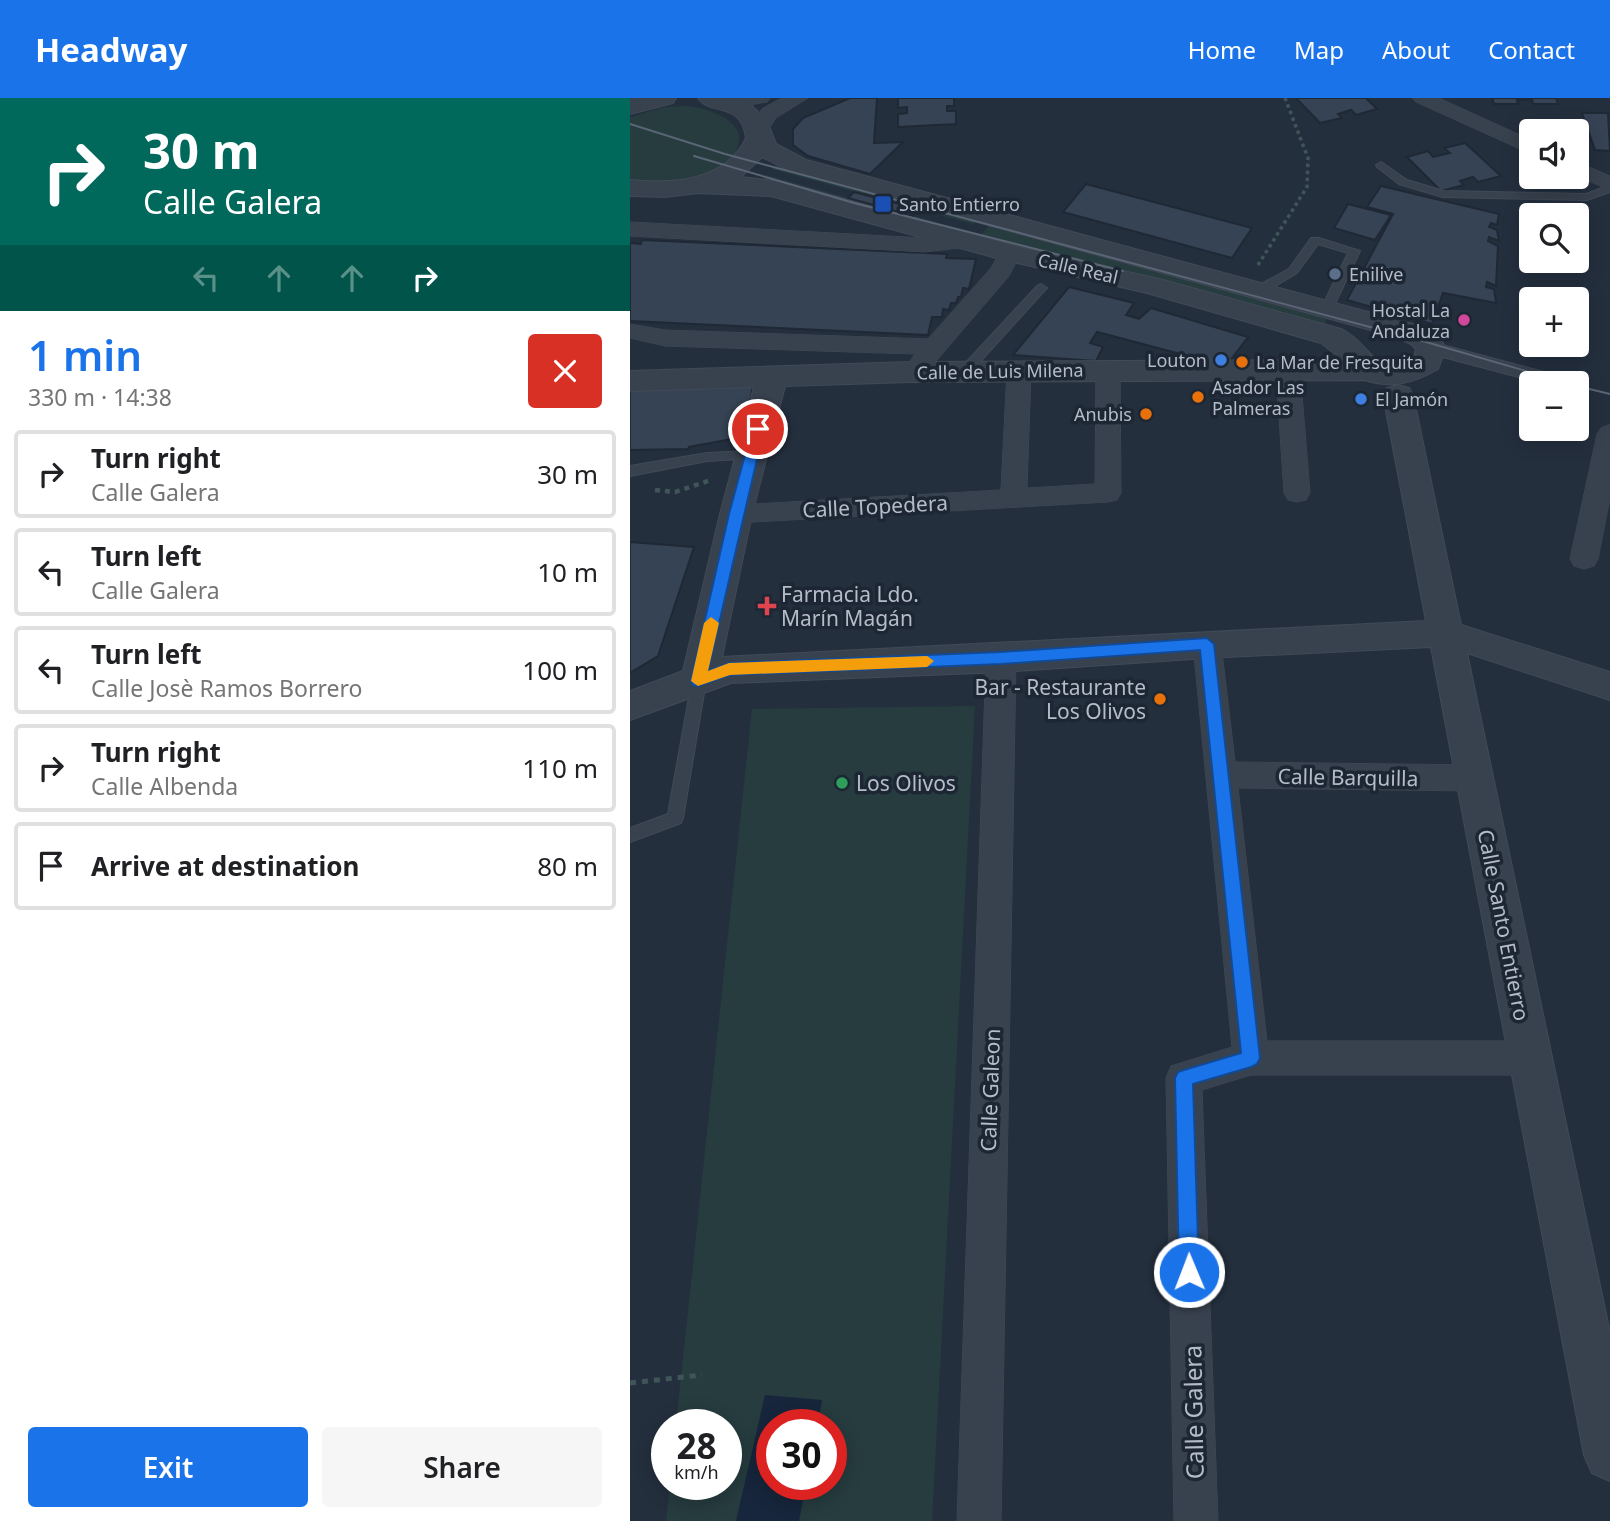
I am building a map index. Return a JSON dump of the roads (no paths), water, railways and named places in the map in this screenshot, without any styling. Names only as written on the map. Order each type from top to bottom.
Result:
[{"type":"street","points":[[714,99],[737,101],[760,98]]},
{"type":"street","points":[[635,190],[698,185],[723,176],[741,165],[753,153],[766,116],[798,98]]},
{"type":"street","points":[[1423,98],[1519,142]]},
{"type":"street","name":"Calle Real","points":[[714,99],[741,108],[755,121],[767,149],[797,165],[1406,331],[1422,337],[1431,348],[1519,371]]},
{"type":"street","points":[[1589,175],[1610,186]]},
{"type":"street","name":"Calle Real","points":[[698,185],[773,188],[1010,253],[1153,286],[1326,335],[1344,342],[1383,374]]},
{"type":"street","points":[[630,229],[925,245],[967,241]]},
{"type":"street","points":[[911,372],[1001,271],[1010,253]]},
{"type":"street","points":[[630,331],[665,338],[935,346]]},
{"type":"street","points":[[1383,374],[1428,362],[1431,348]]},
{"type":"street","name":"Calle de Luis Milena","points":[[630,381],[911,372],[1108,370],[1383,374]]},
{"type":"street","name":"Calle Topedera","points":[[736,514],[1108,493],[1108,370]]},
{"type":"street","points":[[1014,497],[1018,371]]},
{"type":"street","points":[[1288,371],[1297,493]]},
{"type":"street","name":"Calle Santo Entierro","points":[[1383,374],[1446,633],[1610,1455]]},
{"type":"street","points":[[698,681],[736,514],[772,377]]},
{"type":"street","points":[[1584,559],[1610,434]]},
{"type":"street","points":[[630,706],[729,669],[1001,658],[1207,644],[1446,633],[1610,686]]},
{"type":"street","points":[[1207,644],[1251,1058]]},
{"type":"street","name":"Calle Galeon","points":[[979,1521],[1001,658]]},
{"type":"street","name":"Calle Barquilla","points":[[1221,775],[1475,778]]},
{"type":"street","name":"Calle Galera","points":[[1196,1521],[1184,1078],[1251,1058],[1531,1058]]},
{"type":"lane","points":[[1381,165],[1403,182],[1443,194],[1587,197],[1610,186]]},
{"type":"lane","points":[[1251,289],[1293,271],[1315,240],[1354,251],[1327,309]]},
{"type":"lane","points":[[964,372],[1041,288]]},
{"type":"lane","points":[[630,471],[707,457],[751,455]]},
{"type":"lane","points":[[630,835],[675,818],[698,681]]},
{"type":"water","points":[[765,1395],[822,1400],[820,1409],[762,1409]]},
{"type":"water","points":[[756,1434],[756,1500],[803,1500],[799,1521],[736,1521]]},
{"type":"tram line","points":[[630,124],[725,154],[1526,371]]},
{"type":"tram line","points":[[694,156],[854,203],[1123,271]]},
{"type":"tram line","points":[[1589,389],[1610,394]]},
{"type":"place","name":"Santo Entierro","points":[[883,204]]},
{"type":"place","name":"Enilive","points":[[1335,274]]},
{"type":"place","name":"Hostal La Andaluza","points":[[1464,320]]},
{"type":"place","name":"Louton","points":[[1221,360]]},
{"type":"place","name":"La Mar de Fresquita","points":[[1242,362]]},
{"type":"place","name":"Asador Las Palmeras","points":[[1198,397]]},
{"type":"place","name":"El Jamón","points":[[1361,399]]},
{"type":"place","name":"Anubis","points":[[1146,414]]},
{"type":"place","name":"Farmacia Ldo. Marín Magán","points":[[767,606]]},
{"type":"place","name":"Bar - Restaurante Los Olivos","points":[[1160,699]]},
{"type":"place","name":"Los Olivos","points":[[842,783]]}]
